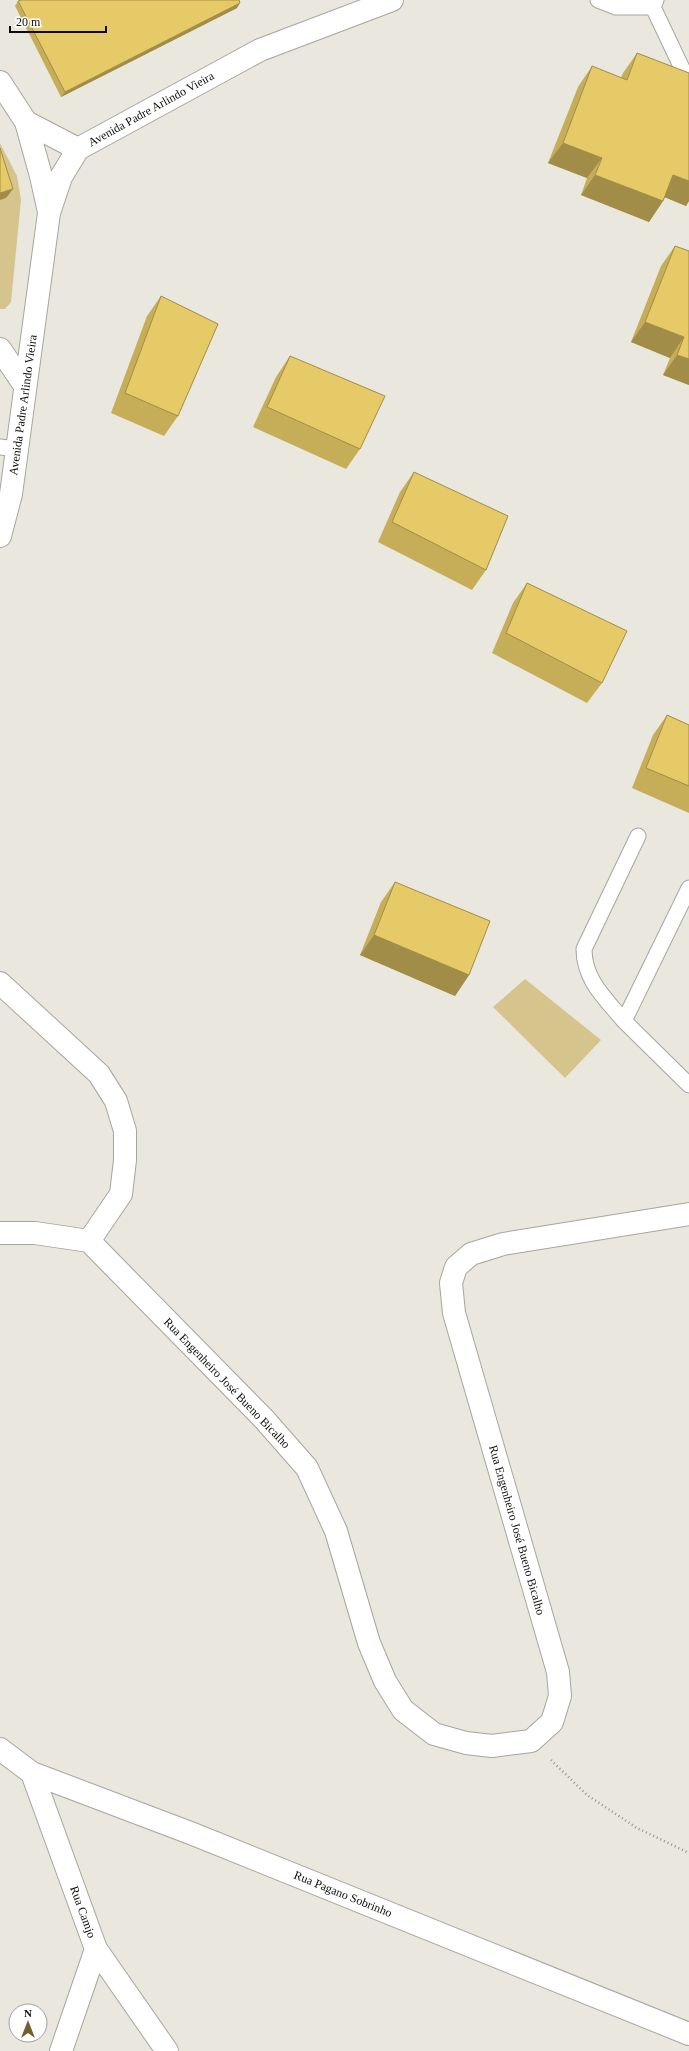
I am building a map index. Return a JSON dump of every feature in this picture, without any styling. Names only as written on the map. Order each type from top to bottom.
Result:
[{"type":"street","name":"Avenida Padre Arlindo Vieira","points":[[0,536],[11,494],[8,448],[25,386],[49,213],[61,177],[78,149],[260,50],[392,0]]},
{"type":"street","points":[[0,82],[26,122],[41,176],[49,213]]},
{"type":"street","points":[[26,122],[78,149]]},
{"type":"street","points":[[0,349],[25,386]]},
{"type":"street","points":[[0,982],[100,1074],[116,1102],[125,1131],[125,1160],[121,1194],[89,1241],[35,1233],[0,1233]]},
{"type":"street","name":"Rua Engenheiro José Bueno Bicalho","points":[[89,1241],[264,1420],[307,1468],[336,1531],[369,1643],[385,1681],[403,1710],[434,1734],[466,1743],[492,1746],[531,1741],[552,1722],[558,1707],[560,1696],[558,1672],[454,1313],[451,1283],[456,1267],[471,1254],[503,1244],[689,1214]]},
{"type":"street","name":"Rua Pagano Sobrinho","points":[[0,1749],[32,1773],[193,1834],[689,2034]]},
{"type":"street","name":"Rua Camjo","points":[[32,1773],[96,1949],[61,2051]]},
{"type":"street","points":[[96,1949],[167,2051]]},
{"type":"lane","points":[[598,0],[616,7],[654,3],[689,83]]},
{"type":"lane","points":[[638,836],[584,949],[584,961],[589,979],[624,1020],[689,1085]]},
{"type":"lane","points":[[624,1020],[689,888]]},
{"type":"path","points":[[531,1741],[587,1795],[637,1828],[689,1853]]},
{"type":"shaded area","points":[[0,143],[17,176],[21,200],[11,302],[5,309],[0,309]]},
{"type":"shaded area","points":[[525,979],[601,1040],[565,1078],[493,1007]]},
{"type":"building","points":[[239,0],[240,3],[65,92],[18,1]]},
{"type":"building","points":[[637,53],[689,73],[689,181],[673,175],[663,201],[595,175],[602,158],[563,143],[592,66],[627,80]]},
{"type":"building","points":[[0,148],[13,189],[0,193]]},
{"type":"building","points":[[675,246],[689,251],[689,359],[677,355],[684,337],[645,322]]},
{"type":"building","points":[[161,296],[218,324],[178,416],[125,393]]},
{"type":"building","points":[[290,356],[385,396],[360,449],[267,407]]},
{"type":"building","points":[[414,472],[508,516],[486,570],[392,522]]},
{"type":"building","points":[[527,583],[627,631],[602,683],[506,633]]},
{"type":"building","points":[[667,715],[689,725],[689,786],[646,768]]},
{"type":"building","points":[[395,882],[490,921],[469,975],[374,935]]}]
